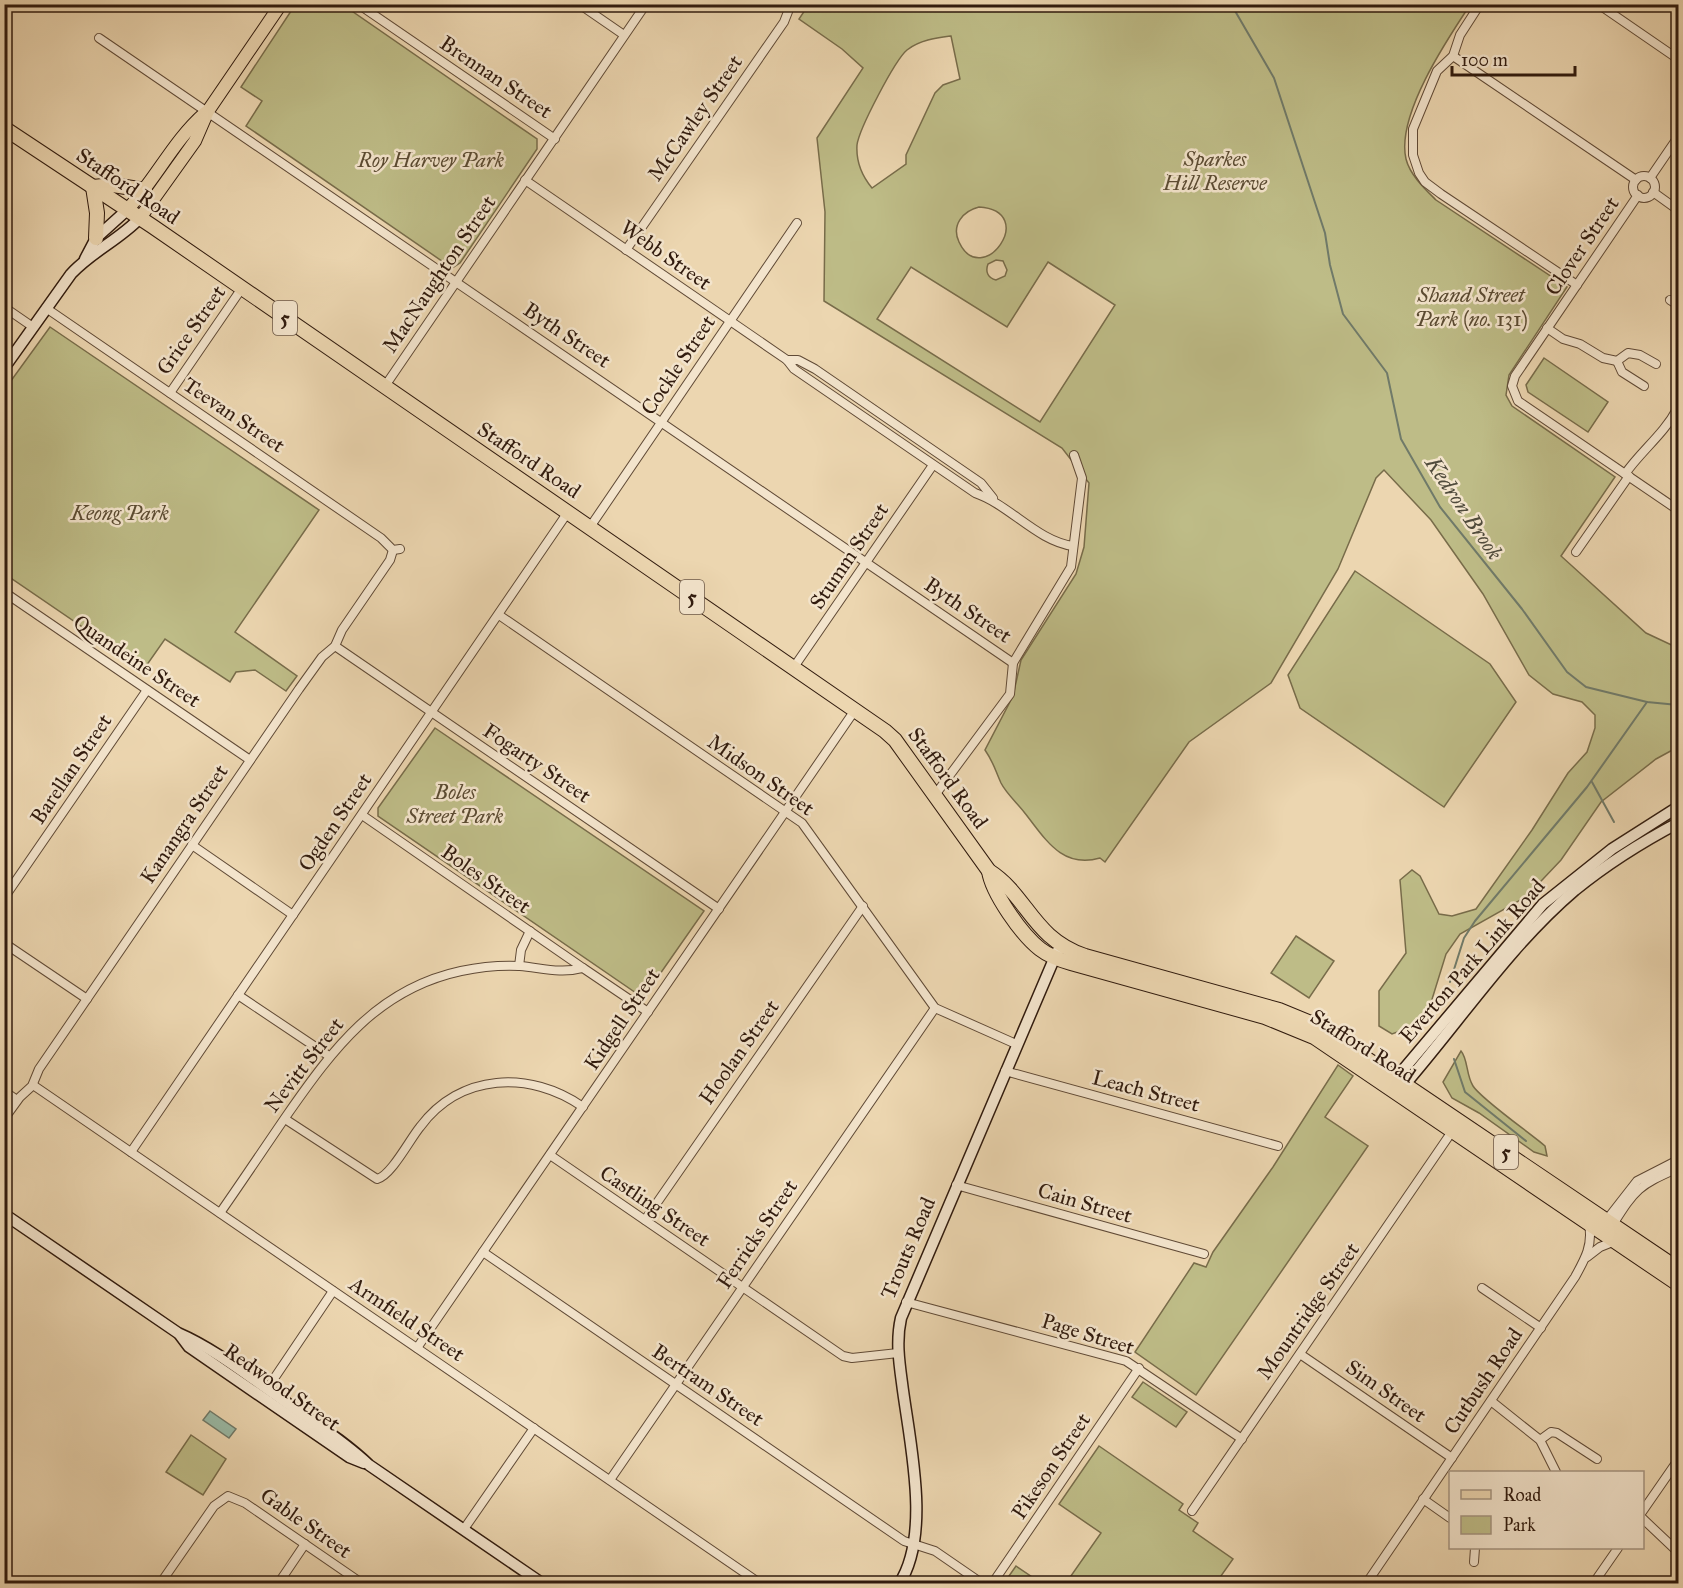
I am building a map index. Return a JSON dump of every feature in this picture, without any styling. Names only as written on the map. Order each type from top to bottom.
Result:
[{"type":"highway","name":"Stafford Road","points":[[4,128],[385,386],[794,667],[896,740],[989,871],[991,884],[1027,935],[1042,951],[1057,951],[1276,1020],[1324,1042],[1398,1085],[1605,1229],[1678,1284]]},
{"type":"highway","points":[[96,238],[97,213],[93,187],[113,185],[145,189]]},
{"type":"highway","name":"Stafford Road","points":[[1398,1085],[1453,1130],[1605,1229],[1678,1269]]},
{"type":"main road","points":[[140,218],[195,141],[208,111],[281,4]]},
{"type":"main road","points":[[127,210],[145,189],[184,131],[208,111]]},
{"type":"street","name":"Brennan Street","points":[[358,4],[555,139]]},
{"type":"street","points":[[579,4],[624,35]]},
{"type":"street","name":"MacNaughton Street","points":[[385,386],[646,4]]},
{"type":"street","name":"McCawley Street","points":[[626,250],[784,22],[791,4]]},
{"type":"street","points":[[1480,4],[1460,34],[1453,56],[1437,71],[1413,129],[1413,155],[1419,173],[1425,182],[1441,194],[1577,285]]},
{"type":"street","points":[[1598,4],[1678,59]]},
{"type":"street","name":"Byth Street","points":[[99,38],[1013,663]]},
{"type":"street","points":[[1453,56],[1636,180]]},
{"type":"street","points":[[1650,178],[1678,137]]},
{"type":"street","points":[[1641,177],[1650,178],[1655,186],[1653,192],[1646,197],[1638,195],[1634,190],[1636,180],[1641,177]]},
{"type":"street","name":"Webb Street","points":[[525,180],[787,360],[794,369],[933,465],[975,493],[995,500]]},
{"type":"street","points":[[1653,192],[1678,210]]},
{"type":"street","name":"Clover Street","points":[[1627,475],[1518,401],[1512,386],[1515,376],[1638,195]]},
{"type":"street","points":[[4,368],[46,308],[84,260],[96,238],[127,210]]},
{"type":"street","points":[[84,260],[101,250],[140,218]]},
{"type":"street","name":"Cockle Street","points":[[590,527],[797,223]]},
{"type":"street","name":"Grice Street","points":[[170,393],[242,288]]},
{"type":"street","points":[[1670,300],[1678,305]]},
{"type":"street","points":[[4,307],[33,327]]},
{"type":"street","name":"Teevan Street","points":[[46,308],[397,549]]},
{"type":"street","points":[[1547,328],[1603,358],[1617,361],[1628,353],[1640,355],[1656,364]]},
{"type":"street","name":"Webb Street","points":[[787,360],[798,360],[815,369],[981,483],[995,500],[1049,538],[1074,546]]},
{"type":"street","points":[[1617,361],[1622,372],[1644,386]]},
{"type":"street","points":[[1576,552],[1639,454],[1666,430],[1677,409]]},
{"type":"street","points":[[935,795],[1010,694],[1013,663],[1071,567],[1082,478],[1074,455]]},
{"type":"street","name":"Stumm Street","points":[[794,667],[933,465]]},
{"type":"street","points":[[1627,475],[1678,510]]},
{"type":"street","name":"Ogden Street","points":[[131,1152],[568,512]]},
{"type":"street","name":"Kanangra Street","points":[[4,1119],[17,1100],[33,1084],[39,1069],[322,657],[335,646],[342,630],[397,549]]},
{"type":"street","name":"Quandeine Street","points":[[4,592],[250,760]]},
{"type":"street","name":"Midson Street","points":[[499,615],[785,812],[809,831],[935,1008]]},
{"type":"street","name":"Fogarty Street","points":[[335,646],[718,909]]},
{"type":"street","name":"Barellan Street","points":[[4,898],[147,690]]},
{"type":"street","name":"Kidgell Street","points":[[417,1348],[855,710]]},
{"type":"street","name":"Everton Park Link Road","points":[[1398,1085],[1543,904],[1612,849],[1678,807]]},
{"type":"street","name":"Boles Street","points":[[362,815],[583,968]]},
{"type":"street","name":"Everton Park Link Road","points":[[1398,1085],[1556,908],[1613,861],[1678,823]]},
{"type":"street","points":[[192,845],[293,915]]},
{"type":"street","name":"Hoolan Street","points":[[645,1220],[863,906]]},
{"type":"street","name":"Boles Street","points":[[519,966],[521,950],[530,931]]},
{"type":"street","points":[[4,943],[87,999]]},
{"type":"street","name":"Trouts Road","points":[[899,1584],[909,1565],[915,1545],[917,1517],[898,1353],[898,1328],[906,1302],[1057,951]]},
{"type":"street","name":"Nevitt Street","points":[[220,1213],[329,1056],[358,1024],[407,991],[435,978],[462,971],[519,966],[562,972],[583,968]]},
{"type":"street","points":[[583,968],[648,1012]]},
{"type":"street","points":[[238,994],[329,1056]]},
{"type":"street","points":[[935,1008],[1016,1044]]},
{"type":"street","name":"Ferricks Street","points":[[610,1480],[935,1008]]},
{"type":"street","name":"Leach Street","points":[[1005,1071],[1278,1146]]},
{"type":"street","points":[[285,1119],[369,1176],[377,1179],[388,1172],[434,1110],[471,1088],[499,1082],[531,1083],[562,1093],[583,1107]]},
{"type":"street","name":"Armfield Street","points":[[33,1084],[761,1584]]},
{"type":"street","points":[[4,1091],[17,1100]]},
{"type":"street","name":"Mountridge Street","points":[[1192,1511],[1453,1130]]},
{"type":"street","name":"Castling Street","points":[[550,1155],[843,1356],[852,1358],[898,1353]]},
{"type":"street","points":[[1605,1229],[1637,1181],[1678,1160]]},
{"type":"street","points":[[1605,1229],[1641,1186],[1655,1177],[1678,1168]]},
{"type":"street","name":"Cain Street","points":[[956,1185],[1204,1254]]},
{"type":"street","name":"Redwood Street","points":[[4,1215],[178,1333],[193,1340],[267,1389],[354,1450],[369,1465],[543,1584]]},
{"type":"street","name":"Cutbush Road","points":[[1366,1584],[1587,1257],[1600,1247],[1605,1229]]},
{"type":"street","name":"Cutbush Road","points":[[1587,1257],[1591,1240],[1605,1229]]},
{"type":"street","name":"Bertram Street","points":[[483,1252],[904,1541],[935,1551],[983,1584]]},
{"type":"street","points":[[1482,1288],[1541,1328]]},
{"type":"street","points":[[267,1389],[333,1291]]},
{"type":"street","name":"Page Street","points":[[906,1302],[1120,1359],[1139,1368],[1242,1439]]},
{"type":"street","name":"Redwood Street","points":[[178,1333],[189,1347],[349,1457],[369,1465]]},
{"type":"street","name":"Sim Street","points":[[1300,1354],[1452,1458]]},
{"type":"street","name":"Pikeson Street","points":[[992,1584],[1139,1368]]},
{"type":"street","points":[[1491,1401],[1540,1440],[1555,1471]]},
{"type":"street","points":[[464,1529],[534,1428]]},
{"type":"street","points":[[1540,1440],[1551,1432],[1557,1433],[1598,1459]]},
{"type":"street","points":[[1644,1509],[1678,1460]]},
{"type":"street","name":"Gable Street","points":[[160,1584],[214,1506],[228,1496],[241,1500],[363,1584]]},
{"type":"street","points":[[1423,1499],[1449,1517]]},
{"type":"street","points":[[1644,1520],[1678,1552]]},
{"type":"street","points":[[278,1584],[305,1544]]},
{"type":"street","points":[[1474,1549],[1474,1562]]},
{"type":"street","points":[[1593,1584],[1617,1549]]},
{"type":"green space","name":"Sparkes Hill Reserve","points":[[809,4],[1470,5],[1425,79],[1408,122],[1405,142],[1406,159],[1414,176],[1436,200],[1567,287],[1509,375],[1506,395],[1512,406],[1615,477],[1561,556],[1646,633],[1678,648],[1678,747],[1656,759],[1601,802],[1561,860],[1526,897],[1460,934],[1446,954],[1425,1022],[1392,1034],[1379,1026],[1379,991],[1406,953],[1400,880],[1412,870],[1420,876],[1439,914],[1452,916],[1476,909],[1532,830],[1568,773],[1587,752],[1595,728],[1595,715],[1582,702],[1553,694],[1529,675],[1483,594],[1431,520],[1384,470],[1376,478],[1338,569],[1271,683],[1189,742],[1105,862],[1100,858],[1075,859],[1055,849],[1001,783],[985,750],[1013,696],[1021,660],[1076,574],[1084,547],[1089,483],[1062,448],[824,301],[825,212],[817,138],[863,68],[842,49],[799,19]],"holes":[[[951,36],[960,79],[943,85],[935,93],[906,155],[906,164],[872,188],[860,168],[857,151],[859,137],[886,80],[901,56],[912,47]],[[979,207],[997,212],[1005,221],[1006,233],[1000,244],[992,254],[980,258],[969,255],[959,242],[956,230],[964,215]],[[996,260],[1003,261],[1007,270],[1005,276],[996,280],[991,278],[987,272],[988,264]],[[1048,262],[1115,305],[1040,422],[877,319],[911,267],[1007,327]]]},
{"type":"green space","name":"Roy Harvey Park","points":[[295,5],[343,5],[537,139],[537,149],[460,263],[452,268],[246,126],[262,101],[241,87]]},
{"type":"green space","name":"Keong Park","points":[[50,327],[319,510],[235,632],[297,676],[286,691],[255,670],[236,672],[230,682],[165,639],[144,669],[5,574],[5,389]]},
{"type":"green space","points":[[1544,358],[1608,402],[1588,432],[1528,392],[1526,385]]},
{"type":"green space","points":[[1355,571],[1490,664],[1516,702],[1444,807],[1300,708],[1288,675]]},
{"type":"green space","name":"Boles Street Park","points":[[435,728],[704,911],[646,994],[639,995],[378,816],[378,808]]},
{"type":"green space","points":[[1296,936],[1334,961],[1309,998],[1271,973]]},
{"type":"green space","points":[[1461,1051],[1473,1086],[1495,1107],[1545,1146],[1547,1156],[1534,1152],[1479,1113],[1452,1098],[1443,1082]]},
{"type":"green space","points":[[1338,1065],[1353,1076],[1325,1117],[1368,1146],[1196,1395],[1135,1352],[1194,1263],[1206,1267],[1213,1252],[1273,1167]]},
{"type":"green space","points":[[1143,1382],[1187,1412],[1176,1427],[1132,1397]]},
{"type":"green space","points":[[191,1435],[226,1459],[203,1495],[166,1472]]},
{"type":"green space","points":[[1099,1446],[1183,1504],[1179,1510],[1198,1523],[1193,1531],[1233,1559],[1216,1583],[1066,1583],[1101,1533],[1059,1504]]},
{"type":"green space","points":[[1016,1566],[1041,1583],[1004,1583]]},
{"type":"shaded area","points":[[210,1411],[236,1429],[229,1438],[203,1420]]},
{"type":"waterway","name":"Kedron Brook","points":[[1231,4],[1274,78],[1325,233],[1330,265],[1343,314],[1387,373],[1401,439],[1440,507],[1522,609],[1567,672],[1586,687],[1647,702],[1678,705]]},
{"type":"waterway","points":[[1450,982],[1464,938],[1475,921],[1587,787],[1647,702]]},
{"type":"waterway","points":[[1592,782],[1614,822]]},
{"type":"waterway","points":[[1454,1059],[1465,1092],[1526,1141]]},
{"type":"park label","name":"Shand Street Park (no. 131)","points":[[1471,307]]}]
